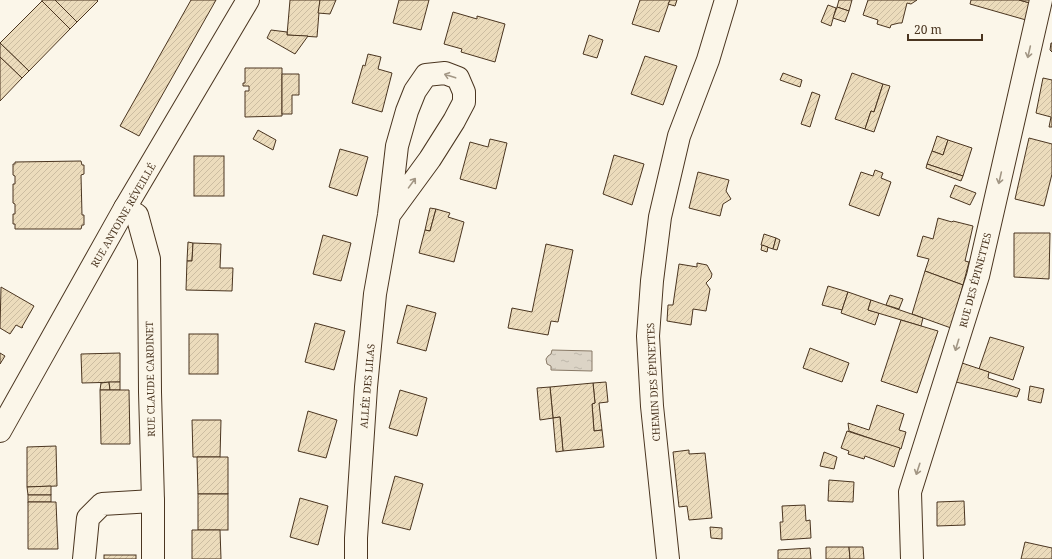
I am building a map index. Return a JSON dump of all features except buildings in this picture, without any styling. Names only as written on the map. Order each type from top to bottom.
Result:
[{"type":"street","name":"RUE ANTOINE RÉVEILLÉ","points":[[0,431],[125,208],[248,0]]},
{"type":"street","name":"CHEMIN DES ÉPINETTES","points":[[668,559],[652,406],[648,336],[652,281],[660,217],[679,136],[708,60],[726,0]]},
{"type":"street","name":"RUE DES ÉPINETTES","points":[[912,559],[910,492],[978,276],[1041,0]]},
{"type":"street","name":"ALLÉE DES LILAS","points":[[356,559],[356,538],[366,387],[374,302],[389,215],[397,146],[414,91],[426,75],[445,73],[458,78],[464,92],[464,102],[454,122],[430,159],[389,215]]},
{"type":"street","name":"RUE CLAUDE CARDINET","points":[[125,208],[137,215],[149,259],[153,559]]},
{"type":"street","points":[[84,559],[88,518],[102,504],[153,501]]},
{"type":"water","points":[[552,350],[592,351],[592,371],[551,370],[551,366],[547,364],[546,359],[551,354]]}]
